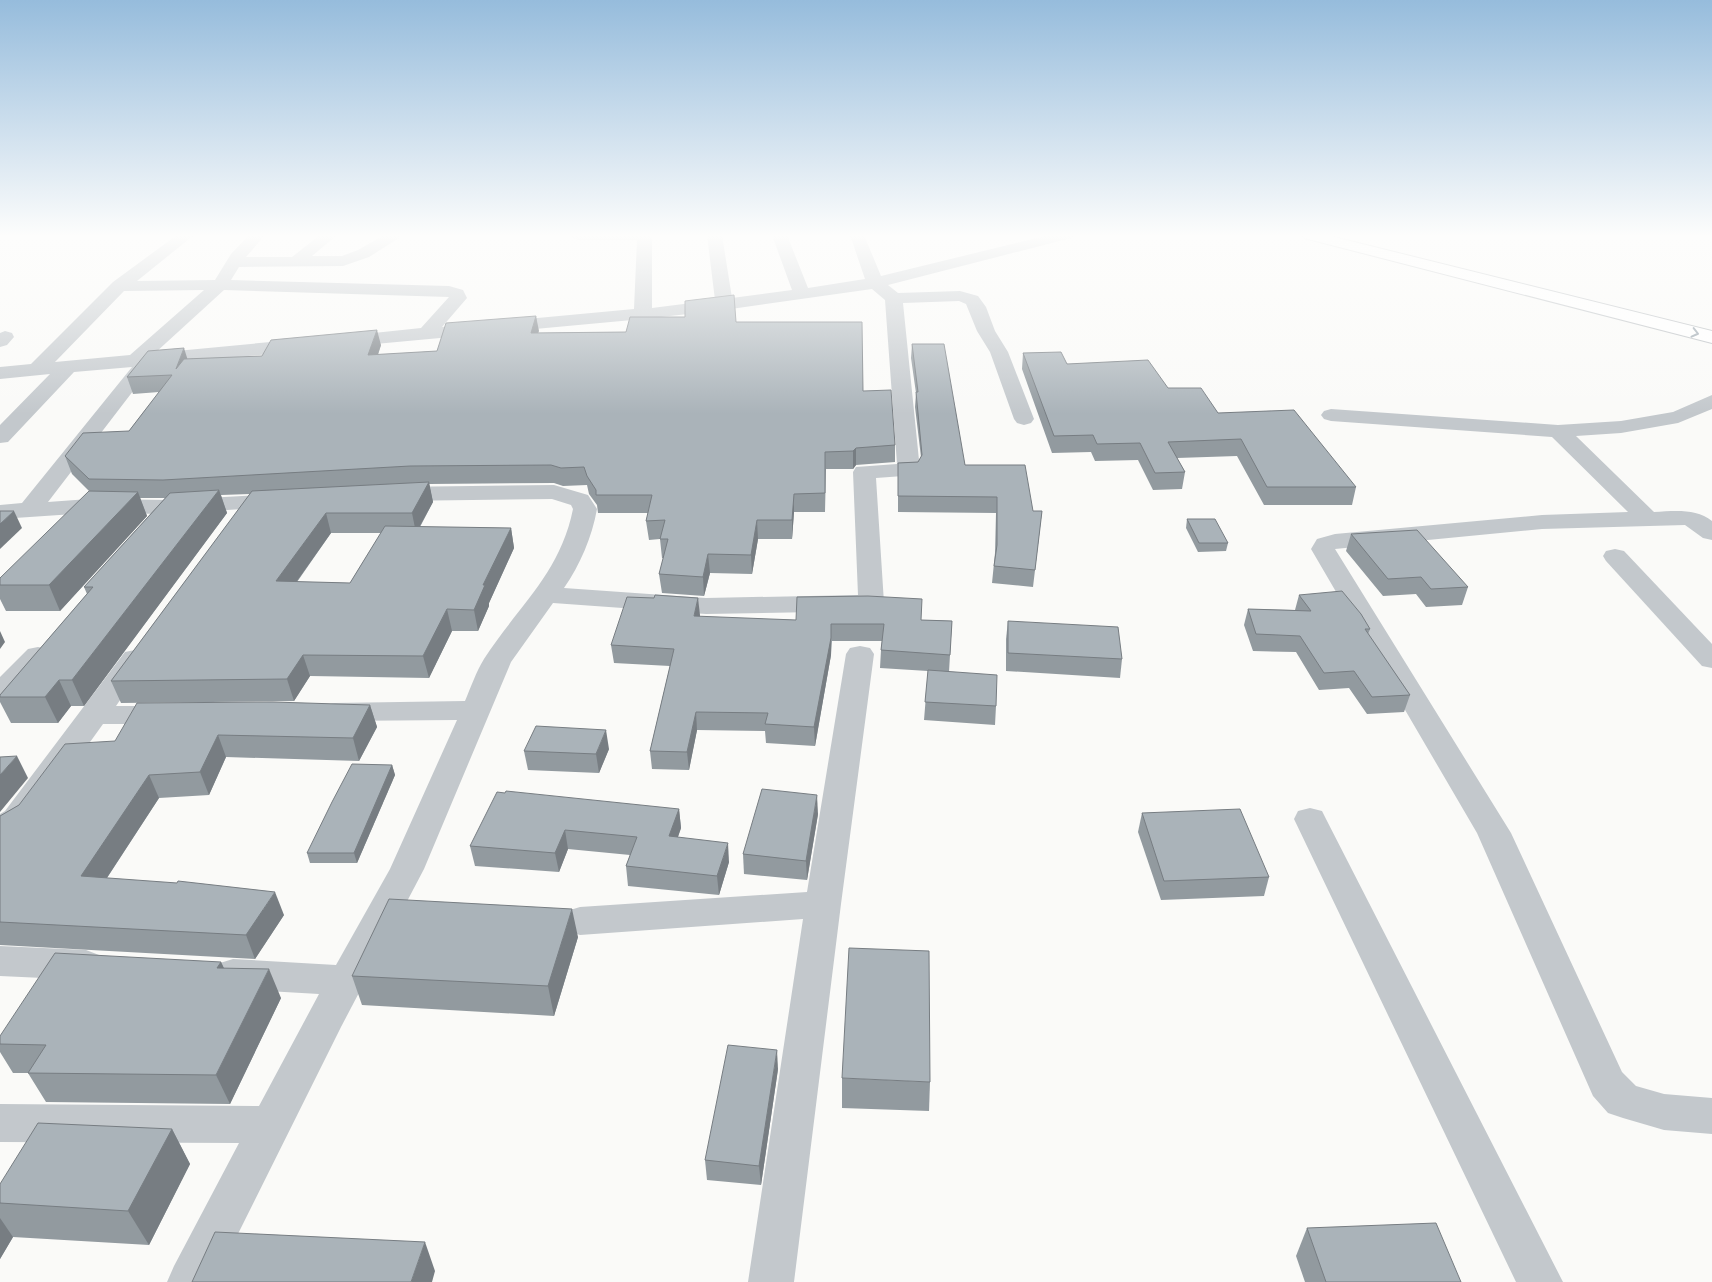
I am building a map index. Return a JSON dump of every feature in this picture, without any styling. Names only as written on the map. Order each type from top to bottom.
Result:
[{"type":"main road","points":[[1545,295],[1712,337]]},
{"type":"street","points":[[38,368],[110,295]]},
{"type":"street","points":[[29,510],[141,360],[210,295]]},
{"type":"street","points":[[426,334],[458,298],[457,295]]},
{"type":"street","points":[[643,295],[643,314]]},
{"type":"street","points":[[723,295],[724,305]]},
{"type":"street","points":[[0,373],[38,368],[68,367],[643,314],[796,295]]},
{"type":"street","points":[[890,295],[894,298],[960,296],[972,300],[977,307],[986,331],[999,352],[1024,419]]},
{"type":"street","points":[[546,594],[706,606],[871,603],[864,472],[909,470],[894,298]]},
{"type":"street","points":[[0,437],[68,367]]},
{"type":"street","points":[[1331,415],[1558,432],[1621,427],[1678,417],[1712,401]]},
{"type":"street","points":[[1558,432],[1648,519]]},
{"type":"street","points":[[190,1282],[407,869],[497,661],[562,574],[581,530],[585,509],[580,500],[554,492],[378,495]]},
{"type":"street","points":[[0,512],[89,506],[170,508],[304,500]]},
{"type":"street","points":[[231,527],[248,503]]},
{"type":"street","points":[[151,529],[170,508]]},
{"type":"street","points":[[1712,532],[1696,520],[1685,518],[1648,519],[1512,525],[1335,541],[1326,544],[1323,548],[1494,833],[1608,1084],[1622,1100],[1664,1112],[1712,1116]]},
{"type":"street","points":[[1615,556],[1702,638],[1712,660]]},
{"type":"street","points":[[0,693],[56,636]]},
{"type":"street","points":[[0,829],[18,819],[149,638]]},
{"type":"street","points":[[771,1282],[823,904],[860,654]]},
{"type":"street","points":[[308,712],[476,710]]},
{"type":"street","points":[[95,715],[190,714]]},
{"type":"street","points":[[1310,819],[1540,1282]]},
{"type":"street","points":[[580,921],[823,904]]},
{"type":"street","points":[[0,960],[122,967]]},
{"type":"street","points":[[200,972],[347,980]]},
{"type":"street","points":[[0,1122],[272,1125]]},
{"type":"building","points":[[734,295],[736,322],[862,322],[863,391],[891,390],[895,445],[856,448],[853,451],[825,452],[825,493],[794,494],[792,520],[757,520],[751,555],[708,554],[703,577],[659,574],[668,539],[660,539],[665,520],[646,521],[652,495],[596,495],[596,490],[587,476],[584,467],[561,468],[551,465],[410,466],[163,480],[89,479],[65,456],[83,433],[129,431],[172,375],[127,377],[148,351],[184,348],[176,369],[184,359],[262,356],[271,340],[377,330],[368,355],[437,351],[446,323],[536,316],[531,333],[626,332],[630,317],[685,317],[685,301]]},
{"type":"building","points":[[912,344],[944,344],[965,465],[1025,465],[1033,511],[1042,511],[1035,570],[994,566],[997,545],[997,497],[898,496],[898,463],[918,462],[922,455],[916,392],[918,392]]},
{"type":"building","points":[[1061,352],[1067,364],[1148,360],[1168,388],[1201,388],[1218,413],[1294,410],[1356,487],[1267,487],[1241,439],[1168,442],[1185,472],[1155,473],[1140,443],[1097,444],[1093,435],[1054,436],[1023,353]]},
{"type":"building","points":[[429,482],[412,513],[326,513],[276,581],[350,583],[385,526],[511,528],[483,585],[485,585],[474,610],[447,609],[423,656],[303,655],[287,679],[111,681],[252,491]]},
{"type":"building","points":[[219,490],[72,680],[59,680],[45,697],[0,697],[93,587],[84,587],[170,493]]},
{"type":"building","points":[[89,491],[138,492],[49,585],[0,585],[0,578]]},
{"type":"building","points":[[0,511],[14,511],[0,524]]},
{"type":"building","points":[[1187,519],[1215,519],[1228,543],[1199,543]]},
{"type":"building","points":[[1417,530],[1468,587],[1431,589],[1421,577],[1388,579],[1351,534]]},
{"type":"building","points":[[1342,591],[1361,614],[1370,629],[1365,629],[1410,695],[1372,697],[1354,671],[1324,673],[1300,636],[1256,634],[1248,609],[1311,611],[1299,595]]},
{"type":"building","points":[[655,595],[698,598],[694,616],[796,620],[797,597],[868,596],[922,599],[921,620],[952,621],[950,655],[881,650],[884,624],[831,624],[831,638],[814,727],[765,724],[768,713],[696,712],[687,752],[650,751],[674,649],[611,645],[627,597],[654,598]]},
{"type":"building","points":[[1008,621],[1118,627],[1122,659],[1008,653]]},
{"type":"building","points":[[928,670],[997,675],[996,706],[925,702]]},
{"type":"building","points":[[273,702],[370,705],[353,738],[218,735],[200,772],[149,775],[81,876],[177,883],[178,881],[275,892],[246,935],[0,922],[0,816],[19,805],[65,744],[115,741],[137,703]]},
{"type":"building","points":[[536,726],[606,730],[596,754],[524,751]]},
{"type":"building","points":[[17,756],[0,775],[0,757]]},
{"type":"building","points":[[352,764],[392,765],[354,853],[307,853],[332,802]]},
{"type":"building","points":[[762,789],[817,795],[806,861],[743,854]]},
{"type":"building","points":[[506,791],[679,809],[669,836],[728,843],[717,876],[626,866],[637,837],[565,830],[555,853],[470,846],[497,792],[505,793]]},
{"type":"building","points":[[1240,809],[1269,877],[1164,881],[1142,813]]},
{"type":"building","points":[[389,899],[572,909],[548,986],[352,976]]},
{"type":"building","points":[[849,948],[929,951],[930,1082],[842,1078]]},
{"type":"building","points":[[55,953],[221,962],[217,968],[269,969],[216,1075],[28,1073],[46,1045],[0,1044],[0,1036]]},
{"type":"building","points":[[728,1045],[777,1050],[759,1166],[705,1160]]},
{"type":"building","points":[[38,1123],[172,1129],[128,1211],[0,1203],[0,1184]]},
{"type":"building","points":[[1436,1223],[1461,1282],[1326,1282],[1307,1228]]},
{"type":"building","points":[[215,1232],[425,1242],[411,1282],[192,1282]]}]
